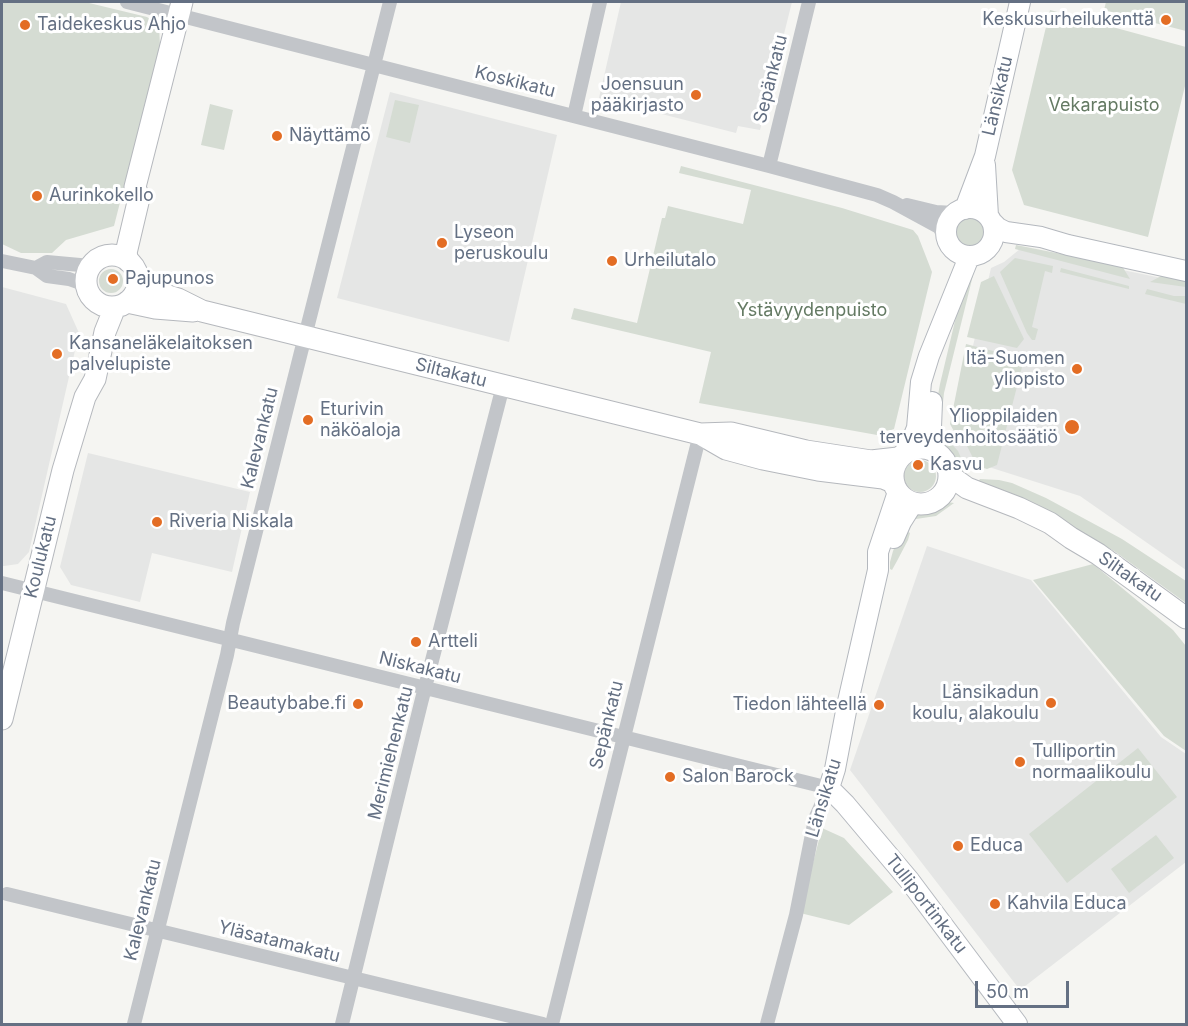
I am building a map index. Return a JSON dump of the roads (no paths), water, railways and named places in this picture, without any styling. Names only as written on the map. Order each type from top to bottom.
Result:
[{"type":"main road","name":"Koulukatu","points":[[128,261],[126,253],[139,198],[135,187],[180,8]]},
{"type":"main road","name":"Koulukatu","points":[[85,397],[81,377],[95,321],[94,277],[114,240],[128,192],[135,187]]},
{"type":"main road","points":[[117,256],[128,261],[138,282],[135,292],[122,304],[108,307],[94,277],[117,256]]},
{"type":"main road","name":"Siltakatu","points":[[138,282],[146,289],[178,298],[202,311]]},
{"type":"main road","name":"Koulukatu","points":[[2,718],[63,470],[85,397],[95,379],[105,332],[122,304]]},
{"type":"main road","name":"Siltakatu","points":[[122,304],[176,311],[202,311],[700,434],[726,449],[763,459],[818,470],[883,478],[901,492]]},
{"type":"main road","name":"Siltakatu","points":[[700,434],[731,432],[806,451],[871,461],[903,454]]},
{"type":"main road","points":[[926,448],[934,451],[947,465],[949,475],[948,483],[938,497],[931,502],[901,492],[892,473],[903,454],[926,448]]},
{"type":"main road","name":"Siltakatu","points":[[949,475],[967,488],[1050,523],[1098,554],[1186,618]]},
{"type":"main road","name":"Siltakatu","points":[[938,497],[962,501],[1071,538]]},
{"type":"street","name":"Koskikatu","points":[[127,2],[180,8],[374,64],[877,195],[939,227],[956,248]]},
{"type":"street","name":"Kalevankatu","points":[[134,1024],[390,2]]},
{"type":"street","points":[[574,116],[600,2]]},
{"type":"street","name":"Sepänkatu","points":[[769,166],[809,2]]},
{"type":"street","name":"Länsikatu","points":[[960,211],[985,156],[1020,2]]},
{"type":"street","name":"Länsikatu","points":[[985,156],[990,219]]},
{"type":"street","name":"Koskikatu","points":[[893,202],[936,212],[960,211]]},
{"type":"street","points":[[903,454],[917,428],[921,382],[946,309],[956,248],[946,225],[960,211],[977,209],[998,228],[1006,232],[1041,237],[1186,271]]},
{"type":"street","points":[[990,219],[994,234],[990,246]]},
{"type":"street","points":[[956,248],[981,254],[990,246],[1001,241],[1068,245]]},
{"type":"street","points":[[2,261],[36,268],[47,276],[69,279],[94,277]]},
{"type":"street","points":[[36,268],[47,262],[94,277]]},
{"type":"street","points":[[934,451],[930,427],[940,331]]},
{"type":"street","name":"Merimiehenkatu","points":[[342,1024],[503,386]]},
{"type":"street","name":"Sepänkatu","points":[[552,1024],[700,434]]},
{"type":"street","name":"Länsikatu","points":[[767,1024],[796,915],[815,819],[835,769],[878,570],[901,522],[901,492]]},
{"type":"street","name":"Niskakatu","points":[[2,584],[829,788]]},
{"type":"street","name":"Tulliportinkatu","points":[[829,788],[909,880],[1010,1022]]},
{"type":"street","name":"Yläsatamakatu","points":[[7,894],[543,1024]]},
{"type":"place","name":"Keskusurheilukenttä","points":[[1166,20]]},
{"type":"place","name":"Taidekeskus Ahjo","points":[[25,25]]},
{"type":"place","name":"Joensuun pääkirjasto","points":[[696,95]]},
{"type":"place","name":"Näyttämö","points":[[277,136]]},
{"type":"place","name":"Aurinkokello","points":[[37,196]]},
{"type":"place","name":"Lyseon peruskoulu","points":[[442,243]]},
{"type":"place","name":"Urheilutalo","points":[[612,261]]},
{"type":"place","name":"Pajupunos","points":[[113,279]]},
{"type":"place","name":"Kansaneläkelaitoksen palvelupiste","points":[[57,354]]},
{"type":"place","name":"Itä-Suomen yliopisto","points":[[1077,369]]},
{"type":"place","name":"Eturivin näköaloja","points":[[308,420]]},
{"type":"place","name":"Ylioppilaiden terveydenhoitosäätiö","points":[[1072,427]]},
{"type":"place","name":"Kasvu","points":[[918,465]]},
{"type":"place","name":"Riveria Niskala","points":[[157,522]]},
{"type":"place","name":"Artteli","points":[[416,642]]},
{"type":"place","name":"Länsikadun koulu, alakoulu","points":[[1051,703]]},
{"type":"place","name":"Beautybabe.fi","points":[[358,704]]},
{"type":"place","name":"Tiedon lähteellä","points":[[879,705]]},
{"type":"place","name":"Tulliportin normaalikoulu","points":[[1020,762]]},
{"type":"place","name":"Salon Barock","points":[[670,777]]},
{"type":"place","name":"Educa","points":[[958,846]]},
{"type":"place","name":"Kahvila Educa","points":[[995,904]]},
{"type":"park label","name":"Vekarapuisto","points":[[1104,106]]},
{"type":"park label","name":"Ystävyydenpuisto","points":[[812,311]]}]
